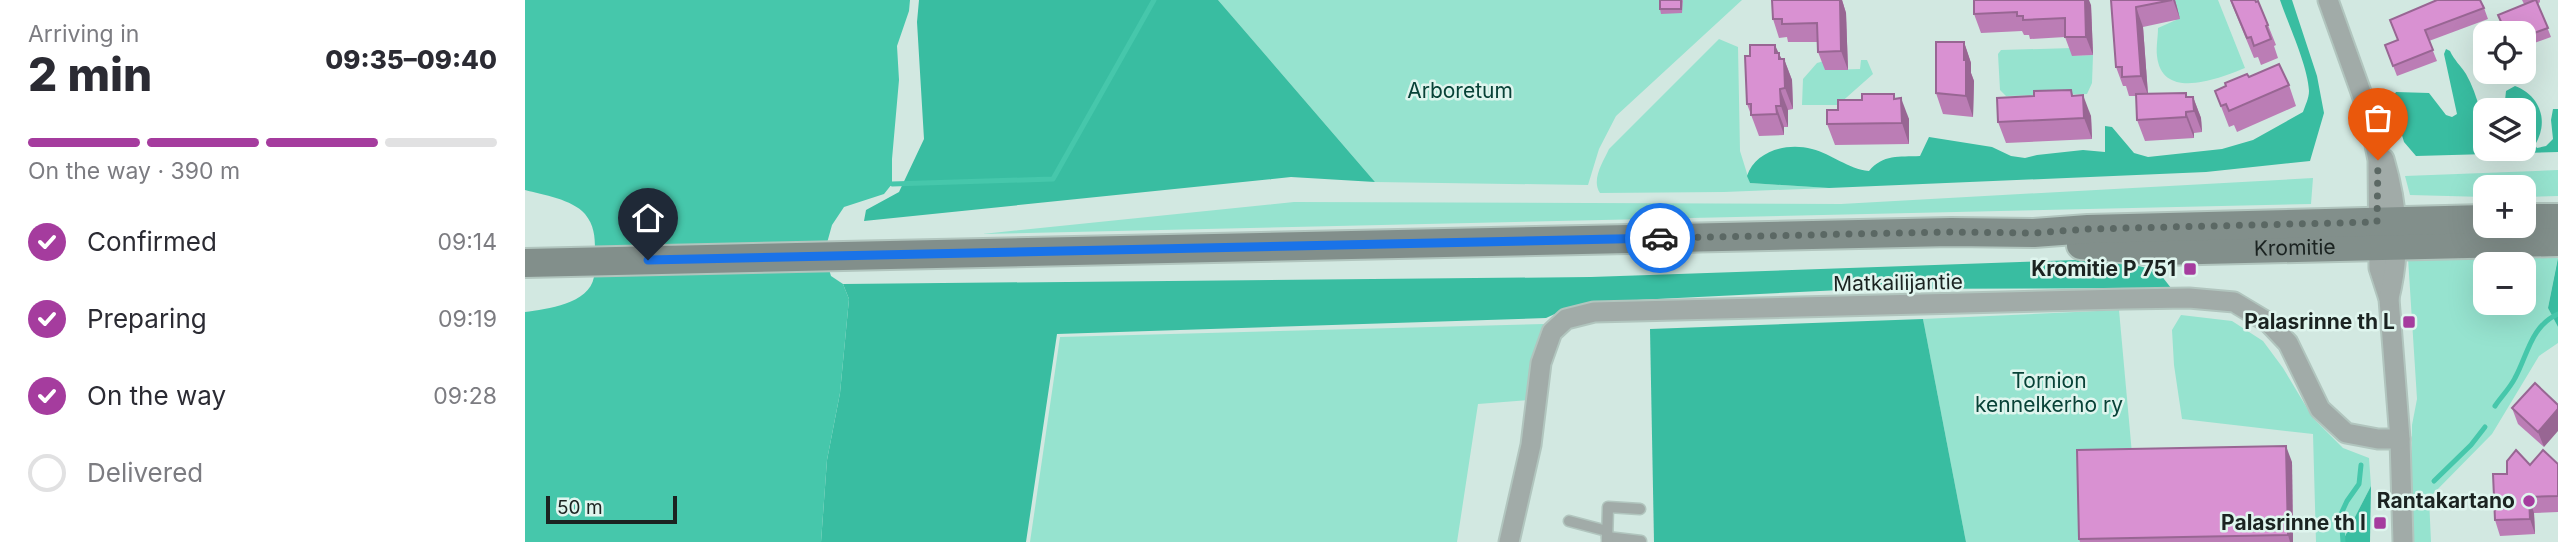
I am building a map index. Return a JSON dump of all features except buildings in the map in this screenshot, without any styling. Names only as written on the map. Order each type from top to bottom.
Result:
[{"type":"main road","points":[[2536,218],[2558,218]]},
{"type":"main road","name":"Kromitie","points":[[2387,234],[2473,221]]},
{"type":"main road","name":"Kromitie","points":[[525,263],[1951,232],[2034,233],[2088,229],[2387,234],[2558,242]]},
{"type":"street","points":[[2335,2],[2394,196],[2387,234],[2397,266],[2389,299],[2400,439],[2403,542]]},
{"type":"street","name":"Matkailijantie","points":[[1509,542],[1531,445],[1541,363],[1552,332],[1566,319],[1594,312],[2124,299],[2189,298],[2234,302],[2269,323],[2288,343],[2320,409],[2346,433],[2378,439],[2400,439]]},
{"type":"lane","points":[[1607,537],[1608,507],[1640,509]]},
{"type":"lane","points":[[1569,520],[1607,537],[1641,541]]},
{"type":"green space","name":"Arboretum","points":[[1218,0],[1742,0],[1616,116],[1599,149],[1588,185],[1375,182]]},
{"type":"green space","points":[[2157,0],[2218,0],[2245,68],[2207,81],[2180,83],[2169,79],[2161,70],[2157,56],[2158,28],[2176,20]]},
{"type":"green space","points":[[1719,39],[1738,47],[1740,151],[1750,183],[1829,188],[1600,193],[1597,177],[1609,149]]},
{"type":"green space","points":[[2072,48],[2072,56],[2093,55],[2092,83],[2087,94],[2006,96],[2000,90],[1998,54],[2001,50]]},
{"type":"green space","points":[[1861,60],[1867,60],[1873,74],[1838,105],[1802,105],[1803,79],[1817,63],[1824,61],[1825,70],[1860,69]]},
{"type":"green space","points":[[2558,170],[2558,196],[2536,197],[2536,175],[2473,175],[2473,197],[2410,195],[2405,176]]},
{"type":"green space","points":[[2313,178],[2311,204],[982,234],[1294,202],[1841,204]]},
{"type":"green space","points":[[2536,257],[2558,257],[2548,308],[2558,327],[2558,343],[2539,356],[2492,434],[2429,498],[2431,542],[2411,542],[2412,425],[2417,399],[2408,258],[2473,258],[2473,315],[2536,315]]},
{"type":"green space","name":"Tornion kennelkerho ry","points":[[2119,310],[2133,465],[2085,542],[1966,542],[1923,319]]},
{"type":"green space","points":[[2181,315],[2232,321],[2263,341],[2313,418],[2343,448],[2369,458],[2371,486],[2342,542],[2316,542],[2313,434],[2182,419],[2172,330]]},
{"type":"green space","points":[[1544,324],[1528,400],[1478,404],[1457,542],[1030,542],[1060,337]]},
{"type":"shaded area","points":[[525,0],[910,0],[897,46],[899,80],[892,184],[884,194],[844,207],[832,225],[827,243],[827,263],[831,276],[843,284],[849,299],[840,393],[827,460],[821,542],[525,542],[525,312],[566,304],[591,286],[594,277],[595,240],[590,222],[579,209],[565,201],[525,190]]},
{"type":"shaded area","points":[[919,0],[1218,0],[1375,182],[1291,177],[864,221],[866,210],[899,192],[924,139],[917,22]]},
{"type":"shaded area","points":[[2280,0],[2292,0],[2317,76],[2324,113],[2310,161],[2206,172],[1829,188],[1750,183],[1747,176],[1751,167],[1764,155],[1773,150],[1792,147],[1819,151],[1869,171],[1886,159],[1920,156],[1929,137],[1992,147],[2011,156],[2025,158],[2083,150],[2105,152],[2105,126],[2112,127],[2134,153],[2148,157],[2222,149],[2253,140],[2303,112],[2309,91],[2305,70]]},
{"type":"shaded area","points":[[2446,49],[2450,51],[2466,74],[2476,98],[2473,98],[2473,154],[2416,156],[2404,142],[2391,99],[2396,92],[2429,93],[2446,115],[2452,117],[2457,114],[2444,54]]},
{"type":"shaded area","points":[[2515,86],[2532,98],[2505,98],[2506,91]]},
{"type":"shaded area","points":[[2536,103],[2542,119],[2536,143]]},
{"type":"shaded area","points":[[2553,109],[2558,109],[2558,152],[2536,153],[2536,146],[2546,146],[2553,139]]},
{"type":"shaded area","points":[[2558,258],[2558,327],[2548,308]]},
{"type":"shaded area","points":[[2105,259],[2157,270],[2171,288],[1862,289],[1596,302],[1568,308],[1546,318],[1057,334],[1026,542],[821,542],[827,460],[840,393],[849,299],[843,284],[1591,277]]},
{"type":"shaded area","points":[[1923,319],[1966,542],[1654,542],[1650,329]]},
{"type":"shaded area","points":[[2371,486],[2370,542],[2342,542]]},
{"type":"waterway","points":[[892,184],[1053,179],[1154,0]]},
{"type":"waterway","points":[[2495,406],[2513,382],[2536,333],[2558,314]]},
{"type":"waterway","points":[[2434,481],[2471,445],[2485,427]]},
{"type":"waterway","points":[[2343,542],[2341,514],[2359,484],[2361,465]]},
{"type":"way so far","points":[[1660,238],[1951,232],[2034,233],[2088,229],[2377,222],[2378,160]]},
{"type":"place","name":"Kromitie P 751","points":[[2190,269]]},
{"type":"place","name":"Palasrinne th L","points":[[2409,322]]},
{"type":"place","name":"Rantakartano","points":[[2529,501]]},
{"type":"place","name":"Palasrinne th I","points":[[2380,523]]},
{"type":"route","points":[[648,260],[1660,238]]}]
